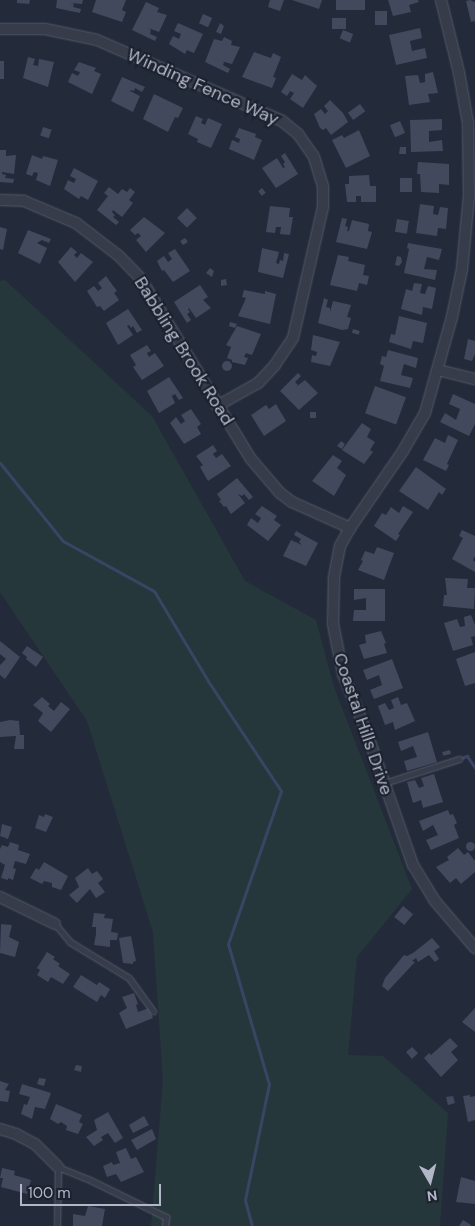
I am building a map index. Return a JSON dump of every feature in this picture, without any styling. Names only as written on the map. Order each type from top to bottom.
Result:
[{"type":"street","name":"Coastal Hills Drive","points":[[441,0],[460,72],[468,123],[469,189],[462,269],[438,370],[425,413],[340,546],[334,578],[332,606],[334,639],[343,674],[412,864],[423,885],[475,948]]},
{"type":"street","name":"Winding Fence Way","points":[[0,29],[45,29],[96,40],[282,122],[298,134],[314,156],[323,188],[323,207],[293,338],[275,365],[258,383],[217,406]]},
{"type":"street","name":"Babbling Brook Road","points":[[0,200],[24,201],[62,216],[76,223],[120,256],[141,279],[251,460],[280,493],[292,502],[350,528]]},
{"type":"street","points":[[438,370],[475,379]]},
{"type":"street","points":[[0,896],[55,924]]},
{"type":"street","points":[[0,1130],[16,1134],[35,1144],[58,1167]]},
{"type":"lane","points":[[384,783],[459,759]]},
{"type":"lane","points":[[55,924],[70,942],[129,978],[153,1011]]},
{"type":"lane","points":[[57,1226],[58,1167],[88,1179],[166,1217],[165,1226]]},
{"type":"shaded area","points":[[5,280],[152,416],[245,581],[316,620],[334,687],[412,889],[357,957],[348,1055],[383,1056],[448,1113],[440,1226],[151,1226],[163,1081],[153,932],[87,721],[0,592],[0,281]]},
{"type":"building","points":[[17,0],[30,0],[29,4],[17,3]]},
{"type":"building","points":[[57,0],[83,0],[82,4],[70,3],[74,4],[73,7],[81,9],[80,13],[56,8]]},
{"type":"building","points":[[96,0],[126,0],[122,10],[126,12],[122,22],[92,12]]},
{"type":"building","points":[[270,0],[284,0],[280,11],[268,7]]},
{"type":"building","points":[[292,0],[322,0],[319,9]]},
{"type":"building","points":[[336,0],[365,0],[365,10],[336,10]]},
{"type":"building","points":[[388,0],[418,0],[419,2],[409,5],[411,12],[393,16]]},
{"type":"building","points":[[466,1],[475,2],[475,21],[471,22]]},
{"type":"building","points":[[146,2],[159,8],[157,12],[167,15],[159,32],[148,28],[151,30],[150,34],[157,37],[155,41],[132,30]]},
{"type":"building","points":[[375,11],[387,11],[387,25],[375,25]]},
{"type":"building","points":[[203,14],[212,18],[208,27],[199,23]]},
{"type":"building","points":[[332,18],[346,18],[346,29],[332,29]]},
{"type":"building","points":[[178,23],[203,34],[194,53],[187,50],[185,54],[169,44],[173,36],[179,39],[181,34],[174,31]]},
{"type":"building","points":[[220,23],[224,26],[221,34],[216,32]]},
{"type":"building","points":[[420,28],[422,38],[410,41],[412,51],[425,48],[427,58],[396,65],[389,35]]},
{"type":"building","points":[[343,30],[353,34],[350,42],[340,38]]},
{"type":"building","points":[[224,37],[232,41],[231,45],[240,47],[232,64],[221,61],[224,62],[223,65],[230,69],[228,73],[205,62],[214,39],[222,41]]},
{"type":"building","points":[[254,52],[271,58],[273,53],[281,57],[273,77],[276,78],[272,88],[242,77]]},
{"type":"building","points":[[28,57],[35,59],[33,65],[38,66],[39,59],[54,62],[48,87],[23,78]]},
{"type":"building","points":[[0,61],[4,61],[4,79],[0,79]]},
{"type":"building","points":[[79,62],[96,68],[94,71],[101,74],[92,94],[68,82],[72,73],[78,76],[80,72],[74,70]]},
{"type":"building","points":[[433,72],[438,93],[428,94],[430,102],[409,105],[405,76],[418,75],[420,83],[425,82],[425,74]]},
{"type":"building","points":[[292,74],[302,80],[305,75],[317,86],[303,108],[290,99],[294,93],[290,91],[287,96],[281,92]]},
{"type":"building","points":[[122,77],[145,87],[142,92],[135,88],[134,91],[130,90],[140,96],[133,112],[111,101]]},
{"type":"building","points":[[154,94],[183,108],[178,118],[175,117],[168,132],[143,119]]},
{"type":"building","points":[[330,100],[343,113],[348,122],[331,135],[326,128],[323,130],[320,128],[314,114],[321,109],[325,114],[328,111],[324,106]]},
{"type":"building","points":[[360,104],[365,111],[353,120],[348,113]]},
{"type":"building","points":[[196,116],[203,119],[201,123],[205,125],[208,118],[222,124],[211,148],[197,142],[198,139],[188,134]]},
{"type":"building","points":[[442,119],[442,130],[429,131],[429,142],[442,140],[443,151],[411,152],[410,120]]},
{"type":"building","points":[[400,121],[405,133],[395,137],[390,125]]},
{"type":"building","points":[[43,127],[52,130],[49,138],[40,136]]},
{"type":"building","points":[[239,128],[256,134],[255,137],[262,140],[254,160],[229,149],[232,140],[239,143],[240,139],[235,137]]},
{"type":"building","points":[[359,130],[370,156],[346,168],[332,140],[342,135],[344,138]]},
{"type":"building","points":[[400,147],[406,147],[406,154],[399,154]]},
{"type":"building","points":[[0,150],[6,150],[6,156],[16,155],[14,174],[2,172],[2,174],[6,175],[5,178],[14,179],[13,183],[0,182]]},
{"type":"building","points":[[285,153],[298,174],[276,188],[262,168],[277,158],[283,168],[285,167],[283,164],[285,162],[281,156]]},
{"type":"building","points":[[32,155],[42,159],[43,156],[58,160],[50,186],[36,180],[38,173],[34,172],[32,176],[26,174]]},
{"type":"building","points":[[418,162],[449,164],[449,185],[439,184],[439,193],[421,192],[420,174],[417,174]]},
{"type":"building","points":[[74,168],[98,181],[88,200],[81,196],[79,199],[64,189],[68,180],[74,183],[76,179],[70,176]]},
{"type":"building","points":[[369,175],[370,186],[376,186],[376,202],[361,202],[361,196],[356,196],[356,202],[347,202],[345,184],[349,184],[349,176]]},
{"type":"building","points":[[400,178],[412,178],[412,192],[400,192]]},
{"type":"building","points":[[109,187],[118,194],[122,189],[127,192],[130,188],[135,192],[129,200],[133,203],[122,217],[113,210],[112,212],[115,215],[113,217],[119,222],[116,225],[97,210],[108,196],[104,193]]},
{"type":"building","points":[[262,188],[266,193],[262,196],[258,191]]},
{"type":"building","points":[[420,204],[434,206],[433,214],[438,215],[440,207],[448,208],[446,229],[438,228],[437,236],[416,233]]},
{"type":"building","points":[[270,206],[290,208],[289,217],[293,217],[290,235],[280,234],[281,227],[276,227],[275,233],[266,232]]},
{"type":"building","points":[[187,208],[197,218],[187,228],[177,218]]},
{"type":"building","points":[[144,217],[165,233],[146,252],[136,240],[141,236],[138,233],[135,235],[130,230]]},
{"type":"building","points":[[342,218],[347,219],[345,226],[348,227],[347,231],[349,231],[352,220],[369,224],[368,231],[372,232],[367,249],[336,242]]},
{"type":"building","points":[[397,219],[409,221],[407,234],[395,232]]},
{"type":"building","points":[[0,227],[7,229],[3,250],[0,249]]},
{"type":"building","points":[[28,230],[51,239],[49,243],[42,240],[37,243],[47,248],[40,264],[18,253]]},
{"type":"building","points":[[185,238],[188,242],[183,245],[180,241]]},
{"type":"building","points":[[408,243],[442,249],[439,260],[427,257],[424,269],[437,270],[435,280],[404,273],[409,249],[407,248]]},
{"type":"building","points":[[71,247],[77,252],[74,255],[77,258],[81,253],[93,262],[75,282],[58,262]]},
{"type":"building","points":[[262,248],[279,252],[276,263],[279,264],[280,260],[283,261],[284,253],[289,254],[283,278],[258,272]]},
{"type":"building","points":[[175,249],[190,271],[173,282],[164,270],[162,271],[157,261],[164,256],[168,262],[172,259],[168,253]]},
{"type":"building","points":[[338,255],[349,257],[348,261],[365,265],[363,275],[369,276],[367,285],[359,283],[357,291],[330,285]]},
{"type":"building","points":[[397,256],[401,257],[402,262],[399,266],[395,265]]},
{"type":"building","points":[[210,268],[214,271],[212,277],[206,273]]},
{"type":"building","points":[[106,276],[117,291],[114,293],[119,300],[104,311],[100,306],[97,307],[87,291],[94,286],[98,291],[102,288],[98,283]]},
{"type":"building","points":[[226,279],[227,285],[221,286],[221,280]]},
{"type":"building","points":[[414,283],[422,284],[420,293],[425,294],[428,286],[436,288],[432,309],[423,307],[422,315],[401,309],[406,289],[412,291]]},
{"type":"building","points":[[200,285],[208,297],[203,300],[211,308],[196,318],[189,308],[190,312],[187,314],[191,320],[187,323],[174,302]]},
{"type":"building","points":[[244,290],[265,294],[265,291],[276,294],[270,324],[238,316],[246,298],[242,297]]},
{"type":"building","points":[[324,298],[328,300],[326,307],[330,308],[330,312],[333,301],[351,305],[347,317],[351,318],[348,329],[342,330],[318,323]]},
{"type":"building","points":[[128,309],[142,330],[137,333],[133,326],[131,328],[129,325],[127,326],[133,335],[118,345],[106,323]]},
{"type":"building","points":[[399,316],[427,323],[423,343],[413,341],[411,349],[389,342],[391,334],[395,335]]},
{"type":"building","points":[[230,322],[237,324],[235,328],[229,326]]},
{"type":"building","points":[[237,326],[261,334],[252,355],[246,353],[244,357],[248,358],[245,365],[232,362],[232,360],[227,358],[231,347],[226,345]]},
{"type":"building","points":[[353,329],[360,331],[359,335],[352,333]]},
{"type":"building","points":[[313,335],[340,342],[330,366],[311,362],[312,355],[316,356],[317,352],[311,350]]},
{"type":"building","points":[[468,339],[475,341],[475,354],[472,361],[464,359]]},
{"type":"building","points":[[147,345],[151,351],[147,353],[149,357],[155,353],[164,366],[142,380],[133,367],[136,365],[130,355]]},
{"type":"building","points":[[388,350],[418,358],[416,368],[404,364],[401,375],[413,378],[410,388],[380,381],[384,366],[380,364],[382,356],[386,357]]},
{"type":"building","points":[[225,361],[229,361],[232,366],[231,370],[225,371],[222,368],[222,364]]},
{"type":"building","points":[[298,373],[301,376],[295,382],[298,385],[296,387],[305,380],[318,393],[299,410],[280,391]]},
{"type":"building","points":[[169,377],[183,398],[179,400],[175,394],[172,396],[170,392],[175,403],[159,413],[147,391]]},
{"type":"building","points":[[375,386],[406,397],[396,425],[365,413]]},
{"type":"building","points":[[453,394],[475,404],[475,424],[469,436],[440,422],[445,413],[456,420],[460,409],[449,404]]},
{"type":"building","points":[[276,404],[286,421],[264,436],[251,415],[266,405],[269,409]]},
{"type":"building","points":[[191,409],[201,424],[197,427],[201,434],[184,444],[170,423],[176,417],[181,424],[185,421],[181,415]]},
{"type":"building","points":[[310,412],[316,412],[316,418],[310,418]]},
{"type":"building","points":[[362,423],[371,429],[367,437],[375,442],[370,450],[373,452],[364,464],[342,450]]},
{"type":"building","points":[[448,435],[458,440],[447,464],[449,465],[446,471],[423,460],[435,438],[445,443]]},
{"type":"building","points":[[341,441],[345,444],[342,449],[337,446]]},
{"type":"building","points":[[213,445],[217,451],[213,454],[216,458],[222,454],[231,466],[208,481],[200,467],[203,465],[196,456]]},
{"type":"building","points":[[333,455],[342,461],[337,468],[346,475],[334,496],[312,481]]},
{"type":"building","points":[[416,467],[446,489],[442,495],[439,492],[428,510],[399,491]]},
{"type":"building","points":[[237,478],[253,497],[249,500],[244,494],[242,496],[238,494],[245,503],[231,514],[226,506],[224,507],[219,501],[221,500],[217,494]]},
{"type":"building","points":[[262,506],[277,516],[274,520],[281,525],[268,541],[247,525],[251,518],[258,523],[261,518],[255,514]]},
{"type":"building","points":[[403,506],[413,512],[398,534],[400,535],[396,541],[374,526],[382,513],[386,515],[391,507],[399,513]]},
{"type":"building","points":[[462,530],[475,536],[475,556],[473,560],[475,562],[475,572],[452,559],[463,538],[459,536]]},
{"type":"building","points":[[296,531],[318,543],[306,566],[283,556],[291,540],[302,545],[299,542],[301,539],[294,535]]},
{"type":"building","points":[[377,547],[394,553],[384,580],[358,570],[363,561],[361,560],[365,551],[374,554]]},
{"type":"building","points":[[445,578],[468,579],[467,588],[475,588],[474,609],[443,606],[444,595],[447,595]]},
{"type":"building","points":[[354,589],[385,589],[385,621],[353,621],[354,610],[366,610],[366,598],[354,600]]},
{"type":"building","points":[[471,615],[475,625],[475,636],[471,637],[473,645],[453,651],[444,623],[457,619],[460,627],[465,626],[464,617]]},
{"type":"building","points":[[381,631],[386,643],[384,644],[387,653],[364,659],[359,645],[366,643],[365,635]]},
{"type":"building","points":[[0,641],[20,657],[5,679],[0,675],[0,665],[6,659],[0,654]]},
{"type":"building","points":[[27,646],[43,657],[36,667],[22,653]]},
{"type":"building","points":[[475,652],[475,683],[465,686],[456,659]]},
{"type":"building","points":[[392,659],[403,688],[374,699],[370,690],[382,685],[379,675],[367,680],[363,670]]},
{"type":"building","points":[[42,697],[50,704],[48,706],[54,711],[61,702],[70,709],[51,732],[38,721],[43,713],[33,705]]},
{"type":"building","points":[[398,697],[401,705],[407,703],[415,721],[395,730],[393,722],[385,725],[378,706],[385,703],[389,710],[394,708],[391,700]]},
{"type":"building","points":[[19,721],[20,735],[24,735],[24,749],[14,749],[16,736],[0,737],[0,722]]},
{"type":"building","points":[[428,732],[437,762],[407,771],[404,761],[417,757],[413,746],[401,751],[398,742]]},
{"type":"building","points":[[450,750],[451,754],[443,756],[442,752]]},
{"type":"building","points":[[434,774],[443,802],[423,808],[421,800],[413,803],[407,782],[415,780],[419,788],[424,786],[421,778]]},
{"type":"building","points":[[448,810],[450,815],[453,814],[457,823],[454,825],[459,838],[431,850],[426,840],[438,835],[433,825],[423,831],[419,821]]},
{"type":"building","points":[[45,814],[53,817],[46,832],[35,828],[39,815],[44,817]]},
{"type":"building","points":[[2,824],[12,827],[8,839],[0,836]]},
{"type":"building","points":[[10,842],[19,845],[18,850],[30,854],[26,864],[15,861],[13,868],[16,869],[13,880],[1,878],[5,865],[0,862],[0,849],[2,845],[8,847]]},
{"type":"building","points":[[470,842],[474,846],[470,850],[466,846]]},
{"type":"building","points":[[458,848],[464,855],[468,852],[475,861],[475,872],[461,884],[456,878],[450,883],[436,867],[449,860],[447,857]]},
{"type":"building","points":[[44,862],[68,876],[61,890],[52,887],[52,883],[44,881],[42,884],[30,878],[36,868],[39,870]]},
{"type":"building","points":[[88,868],[92,874],[97,871],[103,879],[98,883],[105,892],[96,898],[90,889],[77,903],[69,895],[79,887],[75,878]]},
{"type":"building","points":[[403,906],[413,914],[404,925],[394,917]]},
{"type":"building","points":[[94,913],[105,914],[104,918],[113,919],[111,932],[118,933],[117,940],[110,940],[110,947],[94,945],[96,927],[92,927]]},
{"type":"building","points":[[1,924],[12,925],[9,937],[19,942],[15,957],[0,953]]},
{"type":"building","points":[[131,936],[136,961],[133,964],[123,963],[119,938]]},
{"type":"building","points":[[432,938],[440,947],[434,951],[439,959],[435,962],[429,955],[418,962],[416,958],[412,961],[415,962],[388,991],[382,986],[385,978],[404,955],[407,956],[413,953]]},
{"type":"building","points":[[47,952],[55,957],[53,959],[60,964],[58,966],[70,974],[63,984],[51,977],[48,982],[37,975],[40,970],[37,968]]},
{"type":"building","points":[[81,975],[97,985],[99,982],[110,989],[105,998],[101,995],[97,1002],[73,987]]},
{"type":"building","points":[[134,993],[138,1004],[136,1005],[138,1012],[149,1008],[153,1018],[126,1029],[119,1013],[127,1008],[122,997]]},
{"type":"building","points":[[475,1008],[475,1032],[462,1022]]},
{"type":"building","points":[[450,1038],[458,1046],[451,1052],[458,1060],[441,1077],[424,1058],[429,1053],[431,1055]]},
{"type":"building","points":[[412,1047],[418,1053],[412,1059],[406,1052]]},
{"type":"building","points":[[76,1065],[82,1066],[81,1072],[74,1070]]},
{"type":"building","points":[[39,1078],[46,1079],[44,1086],[37,1084]]},
{"type":"building","points":[[0,1081],[9,1084],[5,1090],[10,1091],[8,1102],[0,1101]]},
{"type":"building","points":[[22,1084],[51,1093],[45,1109],[35,1107],[32,1119],[21,1114],[24,1104],[27,1105],[30,1097],[19,1094]]},
{"type":"building","points":[[470,1095],[470,1097],[475,1096],[475,1120],[468,1122],[463,1096]]},
{"type":"building","points":[[453,1096],[455,1103],[448,1105],[446,1097]]},
{"type":"building","points":[[56,1104],[82,1115],[79,1122],[83,1124],[78,1134],[66,1130],[67,1126],[61,1122],[58,1124],[50,1119]]},
{"type":"building","points":[[108,1112],[123,1138],[115,1143],[108,1133],[101,1137],[103,1140],[94,1146],[86,1137],[97,1130],[94,1120]]},
{"type":"building","points":[[144,1116],[149,1125],[133,1133],[129,1125]]},
{"type":"building","points":[[152,1129],[156,1139],[137,1150],[131,1140]]},
{"type":"building","points":[[126,1148],[131,1159],[136,1157],[144,1172],[121,1182],[116,1174],[107,1177],[103,1166],[112,1162],[113,1165],[120,1163],[116,1152]]},
{"type":"building","points":[[2,1168],[15,1171],[14,1175],[31,1180],[27,1194],[1,1187],[3,1178],[0,1178]]},
{"type":"building","points":[[461,1177],[475,1181],[475,1204],[456,1202]]},
{"type":"building","points":[[88,1206],[105,1209],[102,1226],[73,1226],[73,1214],[85,1216]]},
{"type":"building","points":[[463,1220],[471,1225],[459,1226]]},
{"type":"waterway","points":[[0,463],[63,541],[154,591],[208,681],[281,791],[228,944],[269,1084],[245,1200],[252,1226]]},
{"type":"waterway","points":[[459,759],[467,756],[475,768]]}]
